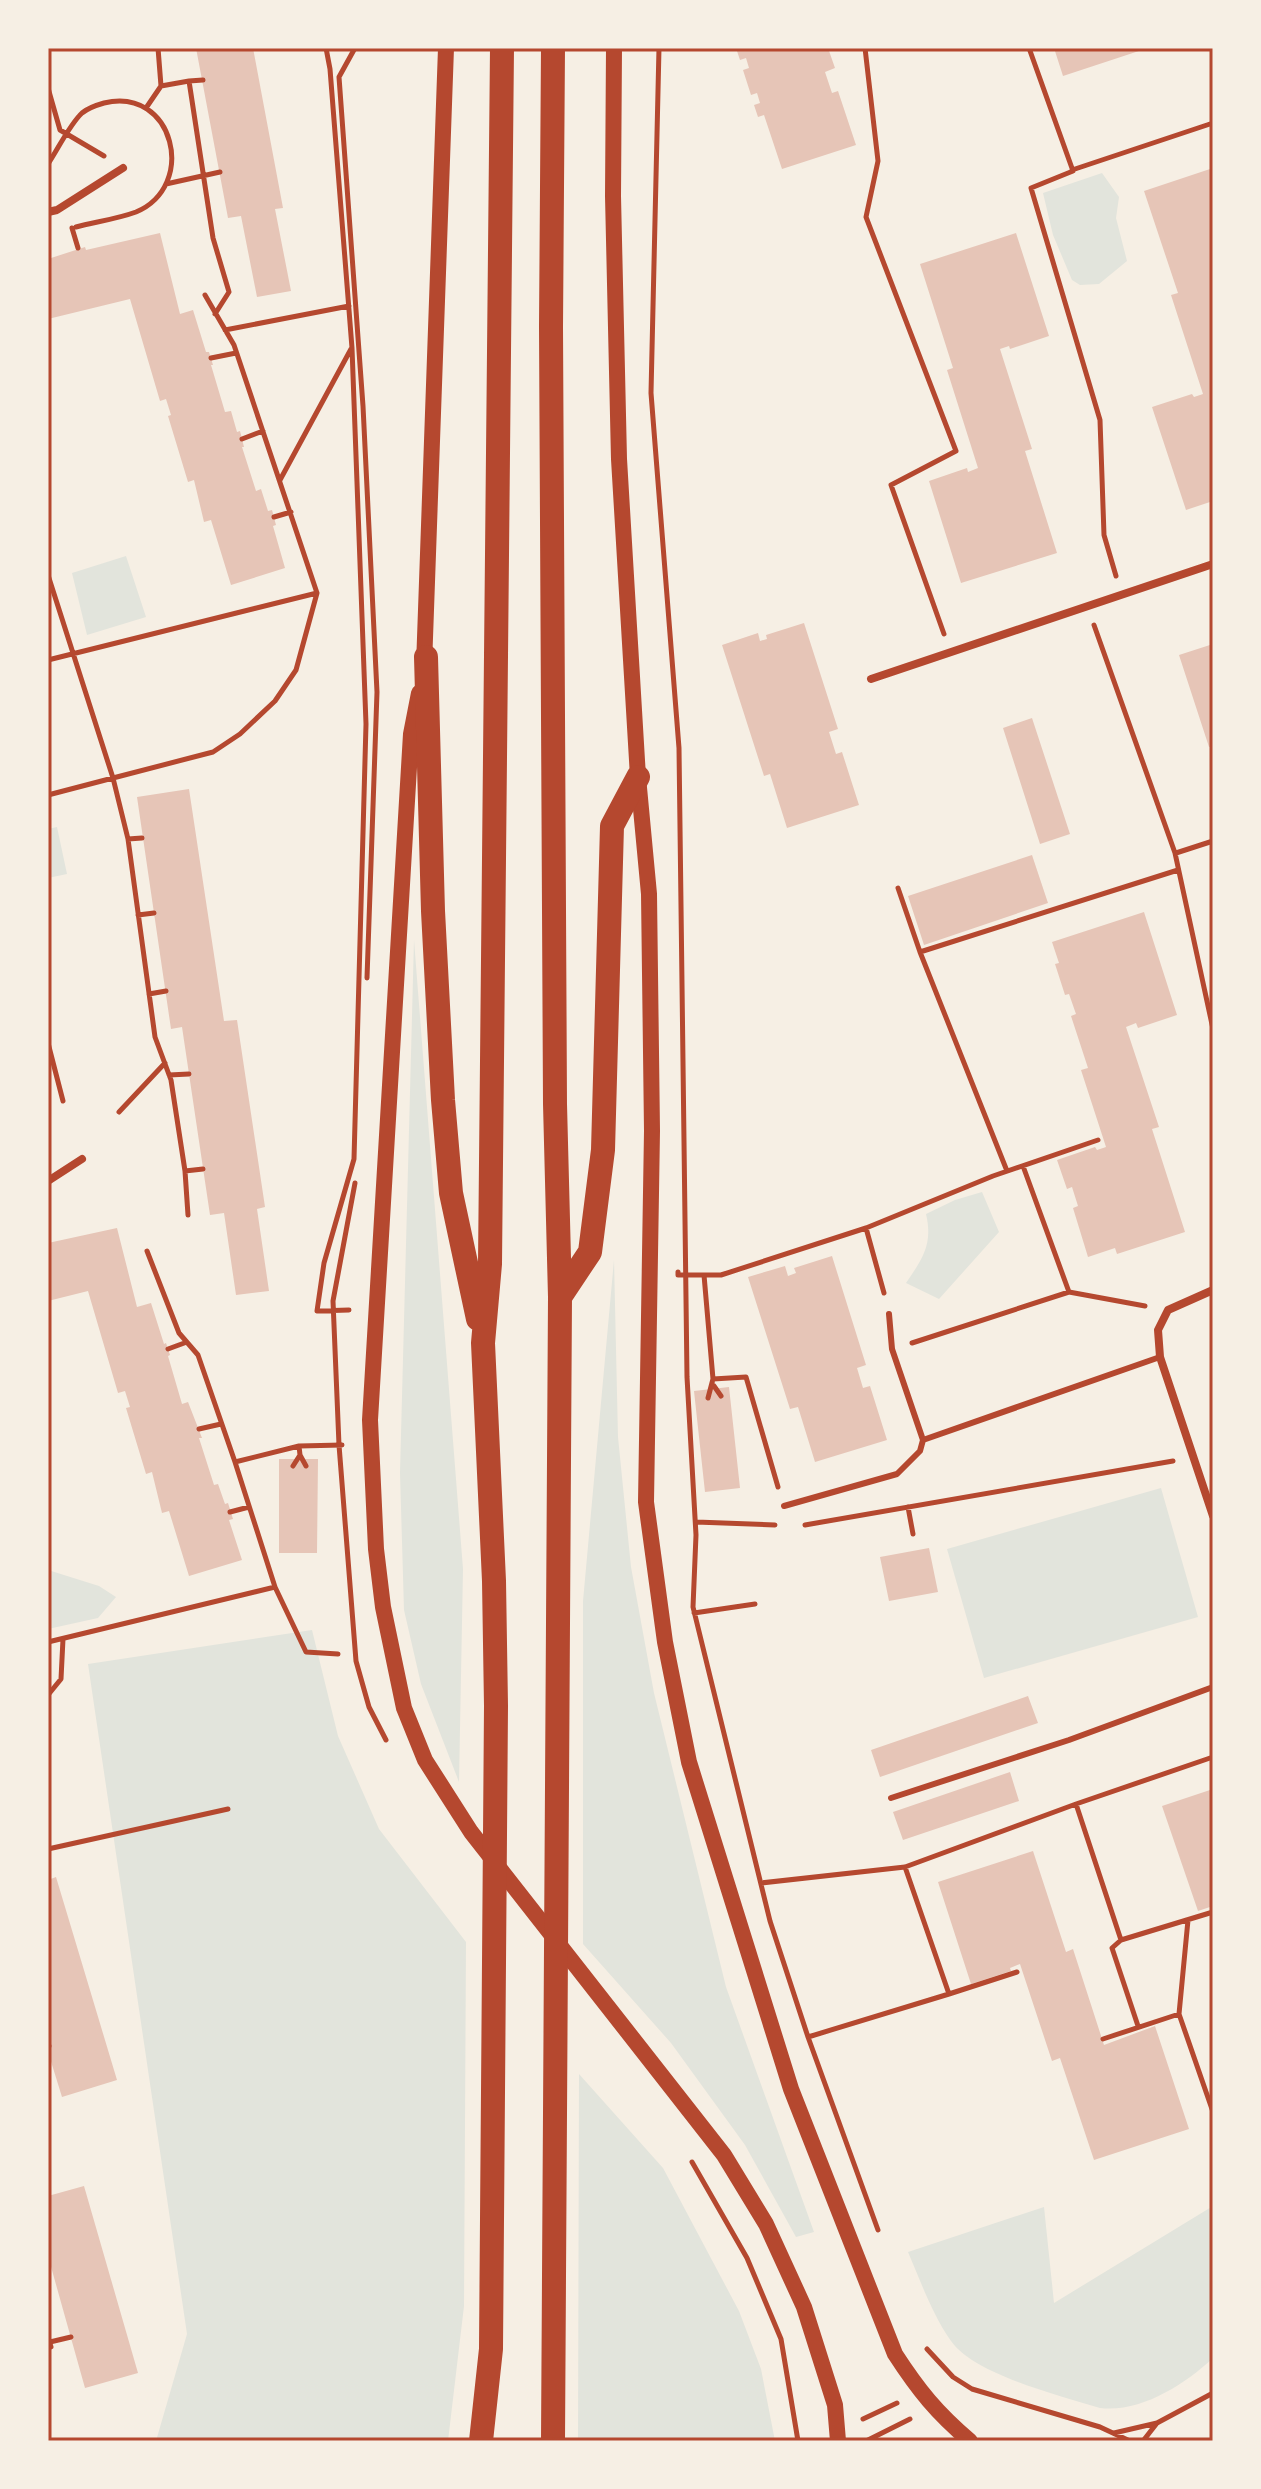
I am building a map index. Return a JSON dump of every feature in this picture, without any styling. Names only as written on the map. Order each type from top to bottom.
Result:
[{"type":"highway","points":[[481,2441],[491,2349],[493,2148],[496,1665],[483,1343],[490,1264],[502,48]]},
{"type":"highway","points":[[553,48],[551,343],[555,1104],[560,1297],[553,2441]]},
{"type":"highway","points":[[426,657],[433,911],[443,1100],[451,1193],[483,1343]]},
{"type":"highway","points":[[560,1297],[590,1252],[603,1150],[612,826],[638,777]]},
{"type":"main road","points":[[446,48],[426,657],[411,734],[370,1420],[376,1549],[383,1607],[404,1708],[425,1760],[471,1832],[715,2143],[766,2224],[804,2307],[835,2405],[838,2441]]},
{"type":"main road","points":[[614,48],[613,196],[619,459],[638,777],[649,894],[652,1131],[646,1502],[665,1642],[689,1762],[791,2089],[895,2354],[920,2393],[970,2441]]},
{"type":"street","points":[[48,212],[57,210],[123,168]]},
{"type":"street","points":[[871,679],[1213,564]]},
{"type":"street","points":[[48,1181],[82,1159]]},
{"type":"street","points":[[1213,1290],[1168,1310],[1158,1330],[1160,1357],[1213,1516]]},
{"type":"lane","points":[[784,1506],[897,1474],[920,1451],[923,1440],[892,1349],[889,1314]]},
{"type":"lane","points":[[923,1440],[1160,1357]]},
{"type":"lane","points":[[891,1798],[1069,1740],[1213,1687]]},
{"type":"path","points":[[146,108],[161,86],[158,48]]},
{"type":"path","points":[[326,48],[352,348],[366,724],[354,1159],[324,1263],[317,1311],[349,1310]]},
{"type":"path","points":[[659,48],[651,393],[679,748],[687,1377],[696,1522],[694,1613],[770,1921],[881,2239]]},
{"type":"path","points":[[865,48],[878,161],[866,217],[956,451],[891,485],[942,626],[949,654]]},
{"type":"path","points":[[1029,48],[1072,170]]},
{"type":"path","points":[[161,86],[203,80]]},
{"type":"path","points":[[189,81],[213,238],[229,292],[215,314]]},
{"type":"path","points":[[48,88],[60,130],[123,168]]},
{"type":"path","points":[[1114,569],[1104,535],[1100,420],[1031,188],[1072,170],[1213,123]]},
{"type":"path","points":[[165,185],[220,172]]},
{"type":"path","points":[[72,228],[78,248]]},
{"type":"path","points":[[48,795],[213,752],[240,734],[275,701],[296,670],[317,593],[236,353],[205,295]]},
{"type":"path","points":[[225,330],[349,306]]},
{"type":"path","points":[[280,480],[352,348]]},
{"type":"path","points":[[211,358],[236,353]]},
{"type":"path","points":[[242,439],[263,431]]},
{"type":"path","points":[[274,517],[291,512]]},
{"type":"path","points":[[48,575],[113,778],[128,839],[155,1037],[169,1075],[185,1171],[188,1215]]},
{"type":"path","points":[[48,660],[317,593]]},
{"type":"path","points":[[1087,606],[1175,853],[1213,1029]]},
{"type":"path","points":[[128,839],[142,838]]},
{"type":"path","points":[[1175,853],[1213,841]]},
{"type":"path","points":[[920,952],[1178,870]]},
{"type":"path","points":[[898,888],[920,952],[1007,1171]]},
{"type":"path","points":[[138,915],[154,913]]},
{"type":"path","points":[[149,994],[166,991]]},
{"type":"path","points":[[48,1043],[63,1101]]},
{"type":"path","points":[[119,1112],[165,1063]]},
{"type":"path","points":[[169,1075],[189,1074]]},
{"type":"path","points":[[679,1254],[678,1275],[721,1275],[866,1228],[1007,1171],[1098,1140]]},
{"type":"path","points":[[1023,1166],[1069,1292]]},
{"type":"path","points":[[185,1171],[203,1169]]},
{"type":"path","points":[[866,1228],[889,1314]]},
{"type":"path","points":[[147,1251],[179,1333],[198,1355],[275,1587],[306,1652],[338,1654]]},
{"type":"path","points":[[704,1275],[713,1382],[708,1398]]},
{"type":"path","points":[[892,1349],[1069,1292],[1168,1310]]},
{"type":"path","points":[[168,1349],[187,1342]]},
{"type":"path","points":[[713,1382],[746,1377],[784,1506],[799,1526]]},
{"type":"path","points":[[713,1382],[721,1396]]},
{"type":"path","points":[[199,1429],[222,1424]]},
{"type":"path","points":[[235,1462],[299,1446],[339,1445]]},
{"type":"path","points":[[299,1446],[306,1466]]},
{"type":"path","points":[[293,1466],[300,1455]]},
{"type":"path","points":[[696,1522],[799,1526],[1194,1457]]},
{"type":"path","points":[[230,1512],[249,1507]]},
{"type":"path","points":[[908,1507],[913,1534]]},
{"type":"path","points":[[48,1642],[275,1587]]},
{"type":"path","points":[[694,1613],[755,1604]]},
{"type":"path","points":[[48,1695],[61,1679],[63,1639]]},
{"type":"path","points":[[761,1883],[905,1867],[1213,1757]]},
{"type":"path","points":[[1076,1804],[1121,1940]]},
{"type":"path","points":[[48,1849],[228,1809]]},
{"type":"path","points":[[905,1867],[949,1994]]},
{"type":"path","points":[[1138,2026],[1112,1948],[1121,1940],[1213,1912]]},
{"type":"path","points":[[1188,1920],[1179,2014],[1213,2112]]},
{"type":"path","points":[[808,2037],[1017,1972]]},
{"type":"path","points":[[1103,2039],[1179,2014]]},
{"type":"path","points":[[49,2342],[71,2337]]},
{"type":"path","points":[[918,2339],[953,2377],[972,2389],[1100,2427],[1130,2441]]},
{"type":"path","points":[[965,2393],[972,2389]]},
{"type":"path","points":[[1113,2433],[1157,2423],[1213,2393]]},
{"type":"path","points":[[859,2421],[898,2403]]},
{"type":"path","points":[[866,2441],[908,2421]]},
{"type":"path","points":[[1143,2441],[1157,2423]]},
{"type":"shaded area","points":[[1102,173],[1119,197],[1116,218],[1127,261],[1099,284],[1080,285],[1072,280],[1053,235],[1043,193]]},
{"type":"shaded area","points":[[126,556],[146,617],[87,635],[72,573]]},
{"type":"shaded area","points":[[57,827],[67,874],[48,878],[48,829]]},
{"type":"shaded area","points":[[414,940],[463,1569],[459,1782],[421,1684],[404,1610],[400,1473]]},
{"type":"shaded area","points":[[982,1192],[999,1232],[939,1299],[906,1283],[925,1250],[928,1234],[926,1214],[955,1200]]},
{"type":"shaded area","points":[[614,1260],[618,1437],[631,1567],[654,1693],[726,1987],[814,2232],[796,2237],[745,2145],[671,2043],[583,1944],[583,1601]]},
{"type":"shaded area","points":[[1161,1488],[1198,1617],[984,1678],[947,1549]]},
{"type":"shaded area","points":[[48,1570],[99,1586],[116,1597],[98,1618],[48,1629]]},
{"type":"shaded area","points":[[312,1630],[338,1736],[379,1829],[466,1942],[464,2306],[448,2441],[156,2441],[187,2334],[88,1664]]},
{"type":"shaded area","points":[[579,2074],[663,2168],[739,2311],[761,2369],[775,2441],[578,2441]]},
{"type":"shaded area","points":[[1213,2206],[1213,2358],[1175,2387],[1130,2406],[1100,2408],[1041,2390],[998,2374],[963,2353],[938,2320],[908,2252],[1044,2207],[1054,2303]]},
{"type":"building","points":[[196,48],[253,48],[283,208],[275,209],[291,291],[257,297],[241,216],[228,218]]},
{"type":"building","points":[[736,48],[828,48],[835,68],[825,72],[832,93],[838,91],[856,145],[782,169],[764,115],[758,117],[754,105],[760,103],[757,93],[751,95],[743,70],[749,68],[746,58],[740,60]]},
{"type":"building","points":[[1054,48],[1145,48],[1145,49],[1063,76]]},
{"type":"building","points":[[1213,168],[1213,501],[1186,510],[1152,407],[1192,394],[1194,397],[1203,394],[1171,295],[1178,293],[1144,191]]},
{"type":"building","points":[[160,233],[180,314],[193,310],[206,352],[209,352],[225,412],[231,411],[237,432],[240,431],[256,491],[261,489],[268,511],[272,510],[276,525],[273,526],[285,568],[231,585],[211,520],[204,522],[194,480],[188,482],[168,416],[171,415],[166,399],[160,401],[130,299],[48,319],[48,259],[85,247],[86,250]]},
{"type":"building","points":[[1016,233],[1049,336],[1010,349],[1009,346],[1000,349],[1032,449],[1025,451],[1057,553],[961,583],[929,481],[967,468],[968,472],[978,468],[947,370],[953,368],[920,264]]},
{"type":"building","points":[[804,623],[838,729],[829,732],[836,754],[842,752],[859,805],[787,828],[770,774],[764,776],[722,645],[758,633],[760,641],[767,639],[766,635]]},
{"type":"building","points":[[1213,644],[1213,746],[1209,747],[1179,655]]},
{"type":"building","points":[[1032,718],[1070,834],[1040,844],[1003,728]]},
{"type":"building","points":[[189,789],[224,1021],[237,1020],[265,1207],[257,1209],[269,1291],[236,1295],[224,1213],[210,1215],[182,1027],[171,1029],[137,797]]},
{"type":"building","points":[[1032,855],[1048,903],[924,945],[908,896]]},
{"type":"building","points":[[1144,912],[1177,1015],[1138,1028],[1136,1023],[1126,1027],[1159,1127],[1152,1129],[1185,1232],[1117,1254],[1115,1248],[1088,1257],[1073,1208],[1078,1206],[1072,1187],[1067,1189],[1057,1160],[1095,1147],[1097,1150],[1106,1147],[1081,1070],[1088,1068],[1071,1016],[1076,1014],[1069,994],[1065,995],[1052,942]]},
{"type":"building","points":[[117,1228],[137,1307],[151,1303],[170,1355],[182,1404],[188,1402],[202,1438],[199,1438],[214,1485],[218,1484],[225,1504],[228,1503],[233,1519],[229,1520],[242,1560],[189,1576],[169,1511],[162,1513],[152,1472],[146,1474],[126,1408],[130,1407],[125,1391],[118,1393],[88,1291],[48,1301],[48,1243]]},
{"type":"building","points":[[832,1256],[866,1365],[857,1368],[863,1388],[870,1386],[887,1440],[815,1462],[798,1407],[790,1409],[748,1277],[785,1266],[788,1276],[796,1273],[794,1268]]},
{"type":"building","points":[[729,1387],[740,1488],[705,1492],[694,1391]]},
{"type":"building","points":[[279,1459],[318,1459],[317,1553],[279,1553]]},
{"type":"building","points":[[929,1548],[938,1592],[889,1601],[880,1557]]},
{"type":"building","points":[[1028,1696],[1038,1723],[880,1777],[871,1750]]},
{"type":"building","points":[[1010,1772],[1019,1801],[903,1840],[893,1812]]},
{"type":"building","points":[[1213,1789],[1213,1906],[1198,1911],[1162,1806]]},
{"type":"building","points":[[1033,1851],[1066,1952],[1073,1949],[1104,2045],[1155,2026],[1189,2129],[1094,2160],[1060,2058],[1052,2061],[1020,1964],[1010,1968],[1011,1971],[971,1984],[938,1882]]},
{"type":"building","points":[[56,1877],[117,2080],[62,2097],[48,2043],[48,1880]]},
{"type":"building","points":[[84,2186],[138,2373],[85,2388],[48,2256],[48,2196]]}]
